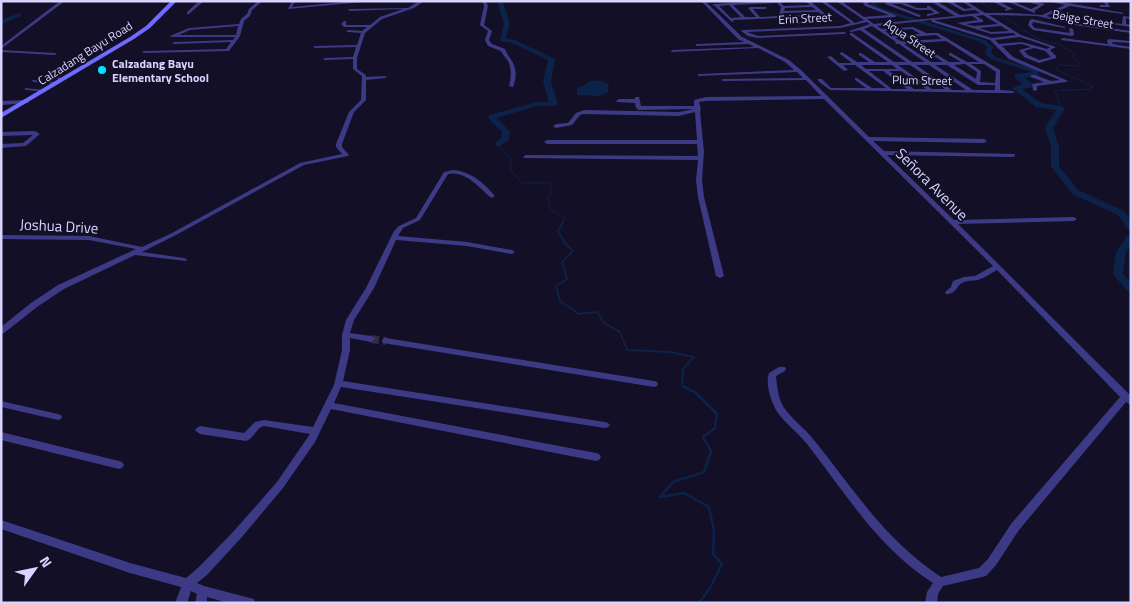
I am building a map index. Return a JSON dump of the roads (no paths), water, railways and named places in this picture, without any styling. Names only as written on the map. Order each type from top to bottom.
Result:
[{"type":"street","points":[[42,1],[57,1]]},
{"type":"street","points":[[1,49],[63,1]]},
{"type":"street","name":"Calzadang Bayu Road","points":[[3,114],[45,91],[63,78],[148,27],[174,1]]},
{"type":"street","points":[[188,13],[202,1]]},
{"type":"street","points":[[144,52],[225,51],[238,36],[242,20],[260,1]]},
{"type":"street","points":[[284,2],[297,1]]},
{"type":"street","points":[[293,2],[287,9],[372,1]]},
{"type":"street","points":[[1,331],[61,287],[137,253],[302,164],[346,155],[339,147],[339,144],[352,112],[363,100],[365,79],[363,74],[355,69],[354,58],[363,32],[381,18],[413,8],[422,1]]},
{"type":"street","points":[[484,1],[486,6],[482,25],[490,31],[488,43],[503,50],[504,56],[512,64],[513,83],[511,86]]},
{"type":"street","name":"Señora Avenue","points":[[703,1],[734,34],[747,43],[785,60],[799,71],[1128,400]]},
{"type":"street","points":[[790,1],[715,5],[731,20],[825,16]]},
{"type":"street","points":[[807,1],[843,30]]},
{"type":"street","points":[[822,1],[854,24]]},
{"type":"street","name":"Aqua Street","points":[[838,1],[970,91]]},
{"type":"street","points":[[963,1],[1020,36],[1054,47],[1047,50]]},
{"type":"street","points":[[992,1],[1012,14]]},
{"type":"street","points":[[1008,1],[1037,15]]},
{"type":"street","points":[[1024,1],[1037,8],[1030,10]]},
{"type":"street","points":[[1049,1],[1068,3],[1131,22]]},
{"type":"street","points":[[1074,1],[1109,6],[1105,1]]},
{"type":"street","points":[[778,2],[783,9],[781,18],[794,35],[843,30],[851,32],[930,90]]},
{"type":"street","points":[[933,2],[959,16]]},
{"type":"street","points":[[977,9],[964,10],[950,2],[886,3],[921,18],[992,39],[1020,36]]},
{"type":"street","points":[[761,18],[765,8],[763,3]]},
{"type":"street","points":[[862,3],[869,12]]},
{"type":"street","points":[[862,3],[882,11]]},
{"type":"street","points":[[900,3],[917,9],[940,6]]},
{"type":"street","points":[[1043,16],[1062,8],[1068,3]]},
{"type":"street","points":[[730,4],[745,18]]},
{"type":"street","points":[[783,9],[812,6]]},
{"type":"street","points":[[350,10],[413,8]]},
{"type":"street","points":[[761,18],[750,8],[765,8]]},
{"type":"street","points":[[851,32],[872,25],[915,21],[938,13],[929,8]]},
{"type":"street","points":[[1062,8],[1124,19],[1131,26]]},
{"type":"street","points":[[783,9],[819,11]]},
{"type":"street","points":[[855,13],[882,11]]},
{"type":"street","name":"Erin Street","points":[[794,35],[749,35],[741,30],[843,30],[865,19],[895,16],[882,11]]},
{"type":"street","points":[[1088,26],[1087,20],[1092,13]]},
{"type":"street","points":[[929,19],[984,14],[1037,15],[1088,26],[1131,32]]},
{"type":"street","points":[[971,15],[982,21],[959,23],[991,33],[1013,32]]},
{"type":"street","points":[[1106,23],[1109,16]]},
{"type":"street","points":[[1087,20],[1106,23],[1131,18]]},
{"type":"street","name":"Beige Street","points":[[1047,31],[1030,27],[1032,20],[1071,31],[1131,37]]},
{"type":"street","points":[[784,24],[833,21]]},
{"type":"street","points":[[345,22],[343,24],[345,26],[371,26]]},
{"type":"street","points":[[238,36],[172,36],[189,29],[240,25]]},
{"type":"street","points":[[963,30],[1002,25]]},
{"type":"street","points":[[860,28],[951,91]]},
{"type":"street","points":[[880,30],[913,28],[925,34]]},
{"type":"street","points":[[348,31],[363,32]]},
{"type":"street","points":[[1071,31],[1072,35],[1047,31],[1048,36],[1131,48]]},
{"type":"street","points":[[890,37],[934,34],[998,71],[997,92]]},
{"type":"street","points":[[1090,37],[1092,43]]},
{"type":"street","points":[[992,39],[1011,58],[1066,81],[1034,85],[1035,90]]},
{"type":"street","points":[[868,46],[945,40]]},
{"type":"street","points":[[1110,45],[1109,40],[1131,42]]},
{"type":"street","points":[[174,43],[233,41]]},
{"type":"street","points":[[698,44],[747,43]]},
{"type":"street","points":[[999,45],[1022,43],[1047,50],[1054,57],[1040,61],[1034,68]]},
{"type":"street","points":[[315,47],[358,49]]},
{"type":"street","points":[[673,51],[758,48]]},
{"type":"street","points":[[1037,48],[1021,50],[1026,56],[1036,55],[1040,61]]},
{"type":"street","points":[[1,49],[55,54]]},
{"type":"street","points":[[327,52],[358,49]]},
{"type":"street","points":[[842,54],[891,90]]},
{"type":"street","points":[[861,54],[873,63]]},
{"type":"street","points":[[951,54],[979,71],[978,83]]},
{"type":"street","points":[[936,55],[978,83],[998,84]]},
{"type":"street","points":[[829,57],[846,70]]},
{"type":"street","points":[[325,59],[354,58]]},
{"type":"street","points":[[838,64],[984,63]]},
{"type":"street","points":[[864,70],[901,70]]},
{"type":"street","points":[[884,70],[912,90]]},
{"type":"street","points":[[700,75],[799,71]]},
{"type":"street","points":[[48,75],[63,78]]},
{"type":"street","points":[[1033,76],[1051,83]]},
{"type":"street","points":[[365,79],[384,77]]},
{"type":"street","points":[[723,80],[807,79]]},
{"type":"street","points":[[857,79],[871,90]]},
{"type":"street","name":"Plum Street","points":[[820,80],[830,89],[1013,92]]},
{"type":"street","points":[[34,81],[56,83]]},
{"type":"street","points":[[840,81],[849,90]]},
{"type":"street","points":[[27,89],[45,91]]},
{"type":"street","points":[[556,126],[570,124],[578,114],[584,112],[679,114],[706,99],[826,97]]},
{"type":"street","points":[[618,101],[637,99],[639,108],[696,103]]},
{"type":"street","points":[[1,104],[26,102]]},
{"type":"street","points":[[696,103],[700,142],[701,197],[720,276]]},
{"type":"street","points":[[1,134],[37,134],[24,145],[1,146]]},
{"type":"street","points":[[868,139],[984,141]]},
{"type":"street","points":[[547,142],[700,142]]},
{"type":"street","points":[[882,153],[1013,155]]},
{"type":"street","points":[[526,157],[700,158]]},
{"type":"street","points":[[181,603],[188,584],[238,535],[280,485],[307,447],[338,383],[346,350],[346,335],[350,320],[370,288],[401,227],[418,219],[446,173],[454,171],[463,173],[492,196]]},
{"type":"street","points":[[952,222],[1074,219]]},
{"type":"street","name":"Joshua Drive","points":[[1,236],[88,238],[144,248]]},
{"type":"street","points":[[394,238],[467,244],[512,252]]},
{"type":"street","points":[[137,253],[184,260]]},
{"type":"street","points":[[949,292],[960,281],[966,278],[977,278],[997,267]]},
{"type":"street","points":[[346,335],[371,339]]},
{"type":"street","points":[[386,341],[654,384]]},
{"type":"street","points":[[782,369],[772,375],[775,394],[782,410],[810,441],[864,514],[910,562],[940,582]]},
{"type":"street","points":[[338,383],[605,425]]},
{"type":"street","points":[[931,603],[933,592],[940,582],[982,572],[992,562],[1015,527],[1128,400]]},
{"type":"street","points":[[1,404],[58,418]]},
{"type":"street","points":[[328,405],[596,458]]},
{"type":"street","points":[[200,430],[246,437],[258,424],[264,423],[316,431]]},
{"type":"street","points":[[1,436],[120,465]]},
{"type":"street","points":[[1,524],[130,568],[188,584],[203,591],[250,603]]},
{"type":"street","points":[[201,603],[203,591]]},
{"type":"water","points":[[590,81],[607,83],[609,85],[609,92],[599,96],[577,95],[577,88]]},
{"type":"waterway","points":[[498,144],[506,138],[506,132],[492,117],[537,104],[554,104],[547,82],[552,59],[513,41],[502,40],[507,24],[500,1]]},
{"type":"waterway","points":[[876,1],[873,6],[879,9],[983,41],[990,47],[988,54],[993,58],[1036,71],[1036,75],[1018,76],[1029,85],[1016,88],[1039,105],[1061,108],[1049,128],[1055,147],[1055,166],[1075,192],[1121,213],[1131,228]]},
{"type":"waterway","points":[[979,1],[1038,39],[1061,45],[1075,54],[1073,58],[1079,63],[1078,66],[1060,65],[1055,69],[1093,87],[1089,89],[1055,91],[1061,108]]},
{"type":"waterway","points":[[1,22],[19,15]]},
{"type":"waterway","points":[[498,144],[511,160],[511,170],[522,183],[550,183],[552,191],[547,199],[551,210],[565,218],[562,223]]},
{"type":"waterway","points":[[563,222],[558,231],[565,243],[573,251],[562,262],[567,279],[556,286],[560,301],[579,314],[597,312],[604,323],[620,332],[627,350],[670,352],[694,357],[683,369],[682,386],[684,387]]},
{"type":"waterway","points":[[1131,238],[1121,252],[1118,274],[1131,289]]},
{"type":"waterway","points":[[684,387],[695,392],[717,414],[715,428],[703,437],[711,451],[704,472],[673,482],[660,497],[684,493],[709,507],[714,530],[713,554],[722,564],[710,588],[699,603]]},
{"type":"tunnel","points":[[371,339],[386,341]]},
{"type":"place","name":"Calzadang Bayu Elementary School","points":[[102,70]]}]
